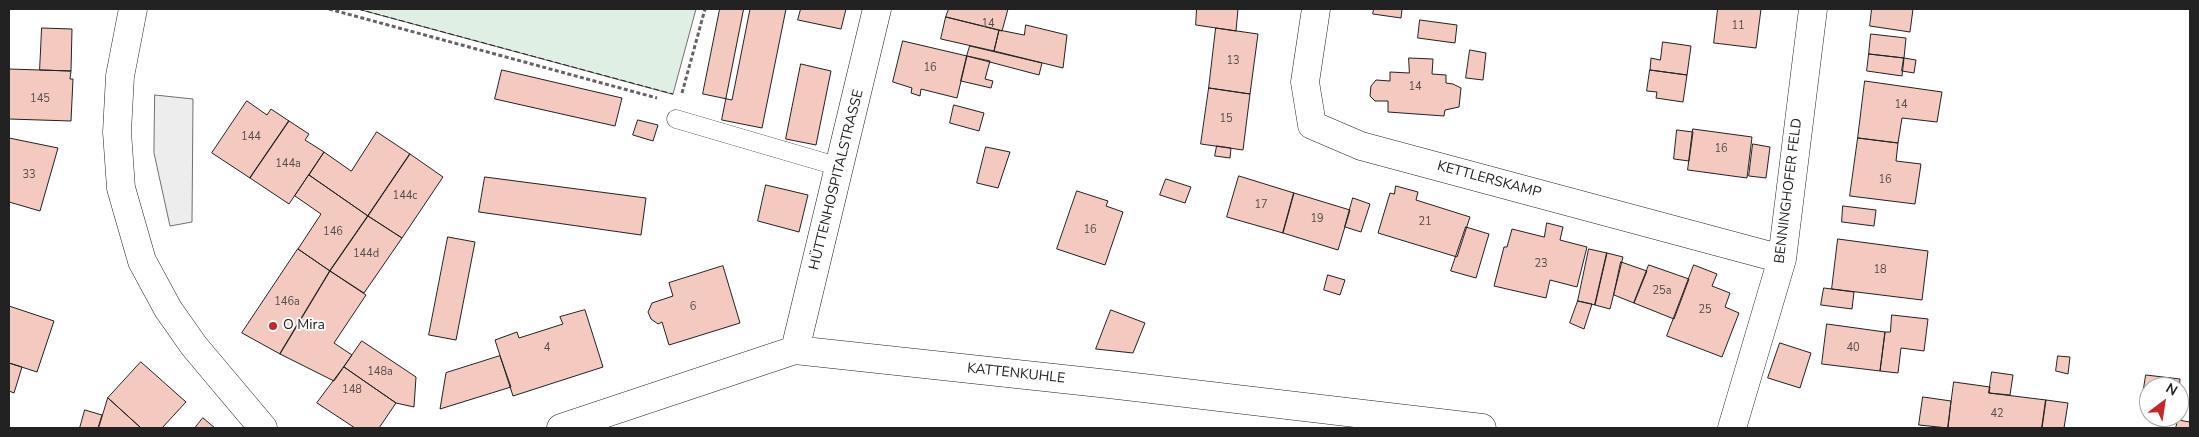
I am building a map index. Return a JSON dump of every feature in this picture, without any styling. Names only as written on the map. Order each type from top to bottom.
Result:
[{"type":"street","points":[[133,9],[120,76],[117,132],[120,188],[142,261],[168,309],[194,346],[263,428]]},
{"type":"street","name":"HÜTTENHOSPITALSTRASSE","points":[[795,350],[877,9]]},
{"type":"street","name":"KETTLERSKAMP","points":[[1316,9],[1305,82],[1312,125],[1361,146],[1782,259]]},
{"type":"street","name":"BENNINGHOFER FELD","points":[[1732,428],[1782,259],[1813,9]]},
{"type":"street","name":"KATTENKUHLE","points":[[561,428],[795,350],[1108,384],[1482,428]]},
{"type":"lane","points":[[678,112],[840,167]]},
{"type":"path","points":[[329,9],[678,112],[705,9]]},
{"type":"green space","points":[[358,9],[696,9],[673,94]]},
{"type":"shaded area","points":[[155,95],[193,99],[192,222],[170,226],[154,153]]},
{"type":"building","points":[[720,9],[750,9],[732,100],[703,94]]},
{"type":"building","points":[[744,9],[786,9],[762,128],[722,120]]},
{"type":"building","points":[[801,9],[846,9],[841,29],[798,20]]},
{"type":"building","points":[[949,9],[1008,9],[1002,31],[946,17]]},
{"type":"building","points":[[1197,9],[1238,9],[1236,31],[1196,25]]},
{"type":"building","points":[[1374,9],[1402,9],[1401,18],[1373,14]]},
{"type":"building","points":[[1718,9],[1761,9],[1756,48],[1714,43]]},
{"type":"building","points":[[1872,9],[1913,9],[1910,32],[1870,26]]},
{"type":"building","points":[[946,17],[999,30],[994,51],[941,39]]},
{"type":"building","points":[[1420,20],[1457,25],[1455,43],[1418,38]]},
{"type":"building","points":[[1026,25],[1067,35],[1063,68],[994,51],[999,30],[1024,35]]},
{"type":"building","points":[[42,28],[72,29],[71,71],[40,70]]},
{"type":"building","points":[[1216,28],[1258,34],[1250,94],[1209,88]]},
{"type":"building","points":[[1871,34],[1906,38],[1904,58],[1869,54]]},
{"type":"building","points":[[903,41],[967,56],[957,98],[921,89],[920,96],[911,93],[912,88],[893,82]]},
{"type":"building","points":[[1663,42],[1691,46],[1687,75],[1650,70],[1651,58],[1660,60]]},
{"type":"building","points":[[970,46],[1042,63],[1039,75],[967,56]]},
{"type":"building","points":[[1470,50],[1486,53],[1483,80],[1466,78]]},
{"type":"building","points":[[1869,54],[1904,58],[1902,76],[1867,71]]},
{"type":"building","points":[[967,56],[990,61],[985,79],[993,81],[991,88],[961,81]]},
{"type":"building","points":[[1409,58],[1433,59],[1432,74],[1446,75],[1446,83],[1461,88],[1459,107],[1445,110],[1444,116],[1388,112],[1388,101],[1375,101],[1370,96],[1371,86],[1376,80],[1390,81],[1390,72],[1409,73]]},
{"type":"building","points":[[1904,58],[1916,60],[1914,73],[1902,71]]},
{"type":"building","points":[[801,64],[831,71],[816,145],[786,139]]},
{"type":"building","points":[[9,69],[71,71],[70,79],[73,79],[71,121],[9,119]]},
{"type":"building","points":[[502,70],[622,98],[615,126],[495,99]]},
{"type":"building","points":[[1650,70],[1687,75],[1683,102],[1656,98],[1657,92],[1647,91]]},
{"type":"building","points":[[1865,81],[1942,92],[1937,122],[1902,118],[1898,143],[1858,138]]},
{"type":"building","points":[[1209,88],[1250,94],[1243,150],[1201,144]]},
{"type":"building","points":[[247,101],[267,115],[271,109],[289,121],[250,178],[212,153]]},
{"type":"building","points":[[954,105],[984,113],[979,131],[950,123]]},
{"type":"building","points":[[638,120],[658,125],[653,141],[633,135]]},
{"type":"building","points":[[289,121],[309,134],[305,140],[324,152],[289,204],[250,178]]},
{"type":"building","points":[[1693,129],[1752,137],[1747,178],[1688,170]]},
{"type":"building","points":[[1677,130],[1693,132],[1689,161],[1674,159]]},
{"type":"building","points":[[377,132],[410,154],[368,216],[309,175],[324,152],[351,171]]},
{"type":"building","points":[[9,138],[58,148],[40,211],[9,202]]},
{"type":"building","points":[[1858,138],[1898,143],[1896,161],[1921,164],[1915,204],[1850,196]]},
{"type":"building","points":[[1753,144],[1770,147],[1766,178],[1749,176]]},
{"type":"building","points":[[1217,146],[1231,148],[1230,158],[1215,156]]},
{"type":"building","points":[[986,147],[1010,152],[998,188],[977,183]]},
{"type":"building","points":[[410,154],[443,177],[402,238],[368,216]]},
{"type":"building","points":[[309,175],[368,216],[330,271],[298,249],[321,214],[295,196]]},
{"type":"building","points":[[1239,176],[1294,193],[1283,233],[1227,217]]},
{"type":"building","points":[[485,177],[646,198],[641,235],[479,212]]},
{"type":"building","points":[[1166,179],[1191,187],[1185,203],[1160,195]]},
{"type":"building","points":[[766,185],[808,195],[799,232],[758,221]]},
{"type":"building","points":[[1396,186],[1418,192],[1416,200],[1470,217],[1457,257],[1378,233],[1390,193],[1394,194]]},
{"type":"building","points":[[1077,191],[1108,201],[1106,206],[1123,212],[1105,265],[1057,249]]},
{"type":"building","points":[[1294,193],[1350,210],[1338,250],[1283,233]]},
{"type":"building","points":[[1353,198],[1370,204],[1361,232],[1345,227]]},
{"type":"building","points":[[1843,206],[1876,210],[1874,226],[1842,222]]},
{"type":"building","points":[[368,216],[402,238],[364,293],[330,271]]},
{"type":"building","points":[[1547,223],[1563,227],[1560,240],[1587,247],[1577,287],[1550,280],[1546,298],[1494,286],[1504,247],[1507,247],[1512,229],[1544,237]]},
{"type":"building","points":[[1466,227],[1489,234],[1476,278],[1451,271]]},
{"type":"building","points":[[448,237],[475,242],[456,340],[429,335]]},
{"type":"building","points":[[1838,239],[1928,251],[1922,300],[1832,289]]},
{"type":"building","points":[[298,249],[330,271],[280,354],[242,333]]},
{"type":"building","points":[[1589,249],[1607,253],[1595,305],[1578,301]]},
{"type":"building","points":[[1607,253],[1623,257],[1610,309],[1595,305]]},
{"type":"building","points":[[1621,262],[1647,271],[1634,303],[1614,295]]},
{"type":"building","points":[[1649,265],[1689,279],[1674,319],[1634,303]]},
{"type":"building","points":[[1694,265],[1717,274],[1712,286],[1730,293],[1725,307],[1739,313],[1722,357],[1667,336]]},
{"type":"building","points":[[723,266],[740,323],[669,345],[662,322],[658,324],[651,319],[648,312],[652,303],[673,296],[669,283]]},
{"type":"building","points":[[330,271],[366,295],[334,343],[352,355],[334,381],[280,354]]},
{"type":"building","points":[[1328,275],[1345,280],[1340,295],[1324,290]]},
{"type":"building","points":[[1824,288],[1854,292],[1852,309],[1821,305]]},
{"type":"building","points":[[1578,301],[1592,304],[1584,329],[1570,323]]},
{"type":"building","points":[[9,306],[54,321],[37,372],[9,363]]},
{"type":"building","points":[[585,310],[603,367],[513,396],[495,340],[517,332],[519,338],[563,324],[560,317]]},
{"type":"building","points":[[1111,310],[1145,323],[1133,353],[1096,349]]},
{"type":"building","points":[[1892,315],[1928,319],[1924,351],[1901,348],[1898,373],[1880,371],[1885,332],[1890,332]]},
{"type":"building","points":[[1827,324],[1885,332],[1880,371],[1822,364]]},
{"type":"building","points":[[362,341],[416,377],[414,407],[396,403],[344,367]]},
{"type":"building","points":[[1780,343],[1811,353],[1800,388],[1768,378]]},
{"type":"building","points":[[500,356],[511,387],[440,409],[446,373]]},
{"type":"building","points":[[2058,356],[2070,357],[2068,374],[2056,371]]},
{"type":"building","points":[[141,362],[186,402],[162,428],[141,428],[108,398]]},
{"type":"building","points":[[9,363],[22,367],[14,393],[9,391]]},
{"type":"building","points":[[344,367],[396,403],[379,428],[355,428],[317,403]]},
{"type":"building","points":[[1992,372],[2013,375],[2010,395],[1989,393]]},
{"type":"building","points":[[2146,375],[2163,377],[2146,377]]},
{"type":"building","points":[[1954,382],[1990,387],[1989,393],[2046,400],[2042,428],[1948,428]]},
{"type":"building","points":[[1923,397],[1951,401],[1948,428],[1919,425]]},
{"type":"building","points":[[108,398],[141,428],[99,428]]},
{"type":"building","points":[[2046,400],[2068,403],[2064,428],[2042,428]]},
{"type":"building","points":[[85,410],[102,415],[98,428],[80,428]]},
{"type":"building","points":[[203,418],[215,428],[195,428]]},
{"type":"building","points":[[2190,422],[2190,428],[2176,428],[2189,427]]},
{"type":"fence","points":[[358,9],[673,94]]},
{"type":"place","name":"O Mira","points":[[273,326]]}]
